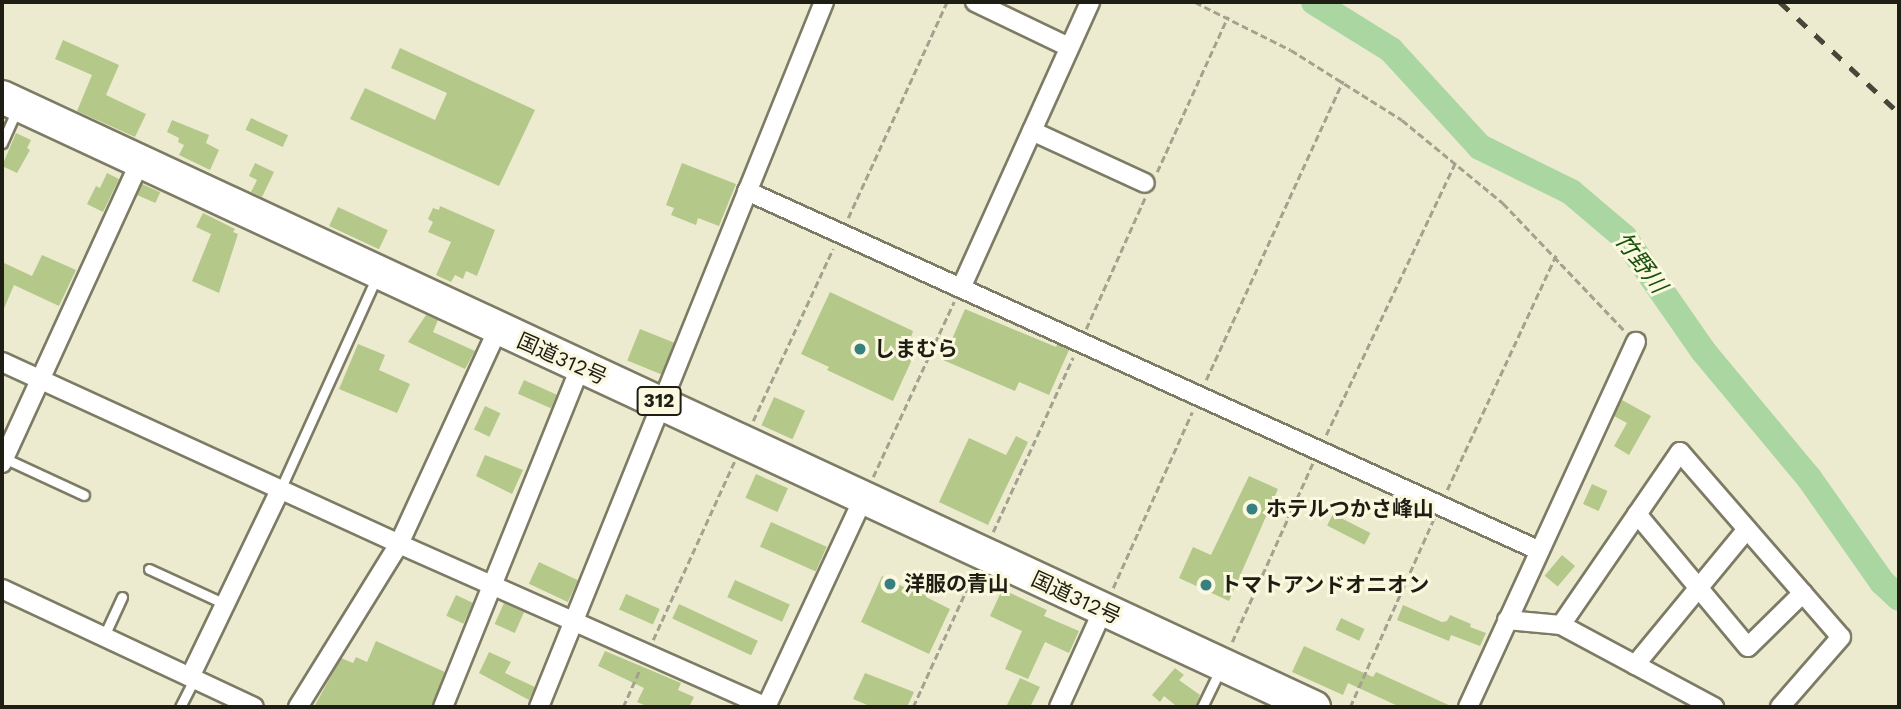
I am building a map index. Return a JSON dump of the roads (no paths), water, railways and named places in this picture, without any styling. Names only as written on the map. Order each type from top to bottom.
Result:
[{"type":"highway","name":"国道312号","points":[[11,101],[580,368],[662,402],[982,555],[1314,707]]},
{"type":"street","points":[[539,707],[824,2]]},
{"type":"street","points":[[975,2],[1069,47]]},
{"type":"street","points":[[961,288],[1090,2]]},
{"type":"street","points":[[1032,131],[1149,185]]},
{"type":"street","points":[[3,460],[140,161]]},
{"type":"street","points":[[747,191],[1538,550]]},
{"type":"street","points":[[298,707],[399,544],[498,329]]},
{"type":"street","points":[[1468,707],[1636,342]]},
{"type":"street","points":[[2,362],[573,623],[766,707],[863,499]]},
{"type":"street","points":[[443,707],[580,368]]},
{"type":"street","points":[[1561,625],[1680,452],[1841,637],[1780,707]]},
{"type":"street","points":[[192,678],[280,490]]},
{"type":"street","points":[[1637,513],[1748,647],[1803,593]]},
{"type":"street","points":[[1635,665],[1747,529]]},
{"type":"street","points":[[2,589],[254,707]]},
{"type":"street","points":[[1059,707],[1103,610]]},
{"type":"street","points":[[1507,620],[1561,625],[1714,707]]},
{"type":"lane","points":[[2,144],[11,101]]},
{"type":"lane","points":[[280,490],[379,272]]},
{"type":"lane","points":[[3,460],[84,495]]},
{"type":"lane","points":[[149,569],[225,604]]},
{"type":"lane","points":[[104,636],[122,597]]},
{"type":"lane","points":[[1202,707],[1222,665]]},
{"type":"lane","points":[[180,707],[192,678]]},
{"type":"waterway","name":"竹野川","points":[[1314,2],[1391,50],[1480,147],[1571,192],[1624,237],[1704,352],[1809,478],[1882,582],[1899,598]]},
{"type":"railway","points":[[1780,2],[1899,113]]},
{"type":"place","name":"しまむら","points":[[860,349]]},
{"type":"place","name":"ホテルつかさ峰山","points":[[1252,509]]},
{"type":"place","name":"洋服の青山","points":[[890,584]]},
{"type":"place","name":"トマトアンドオニオン","points":[[1206,585]]}]
